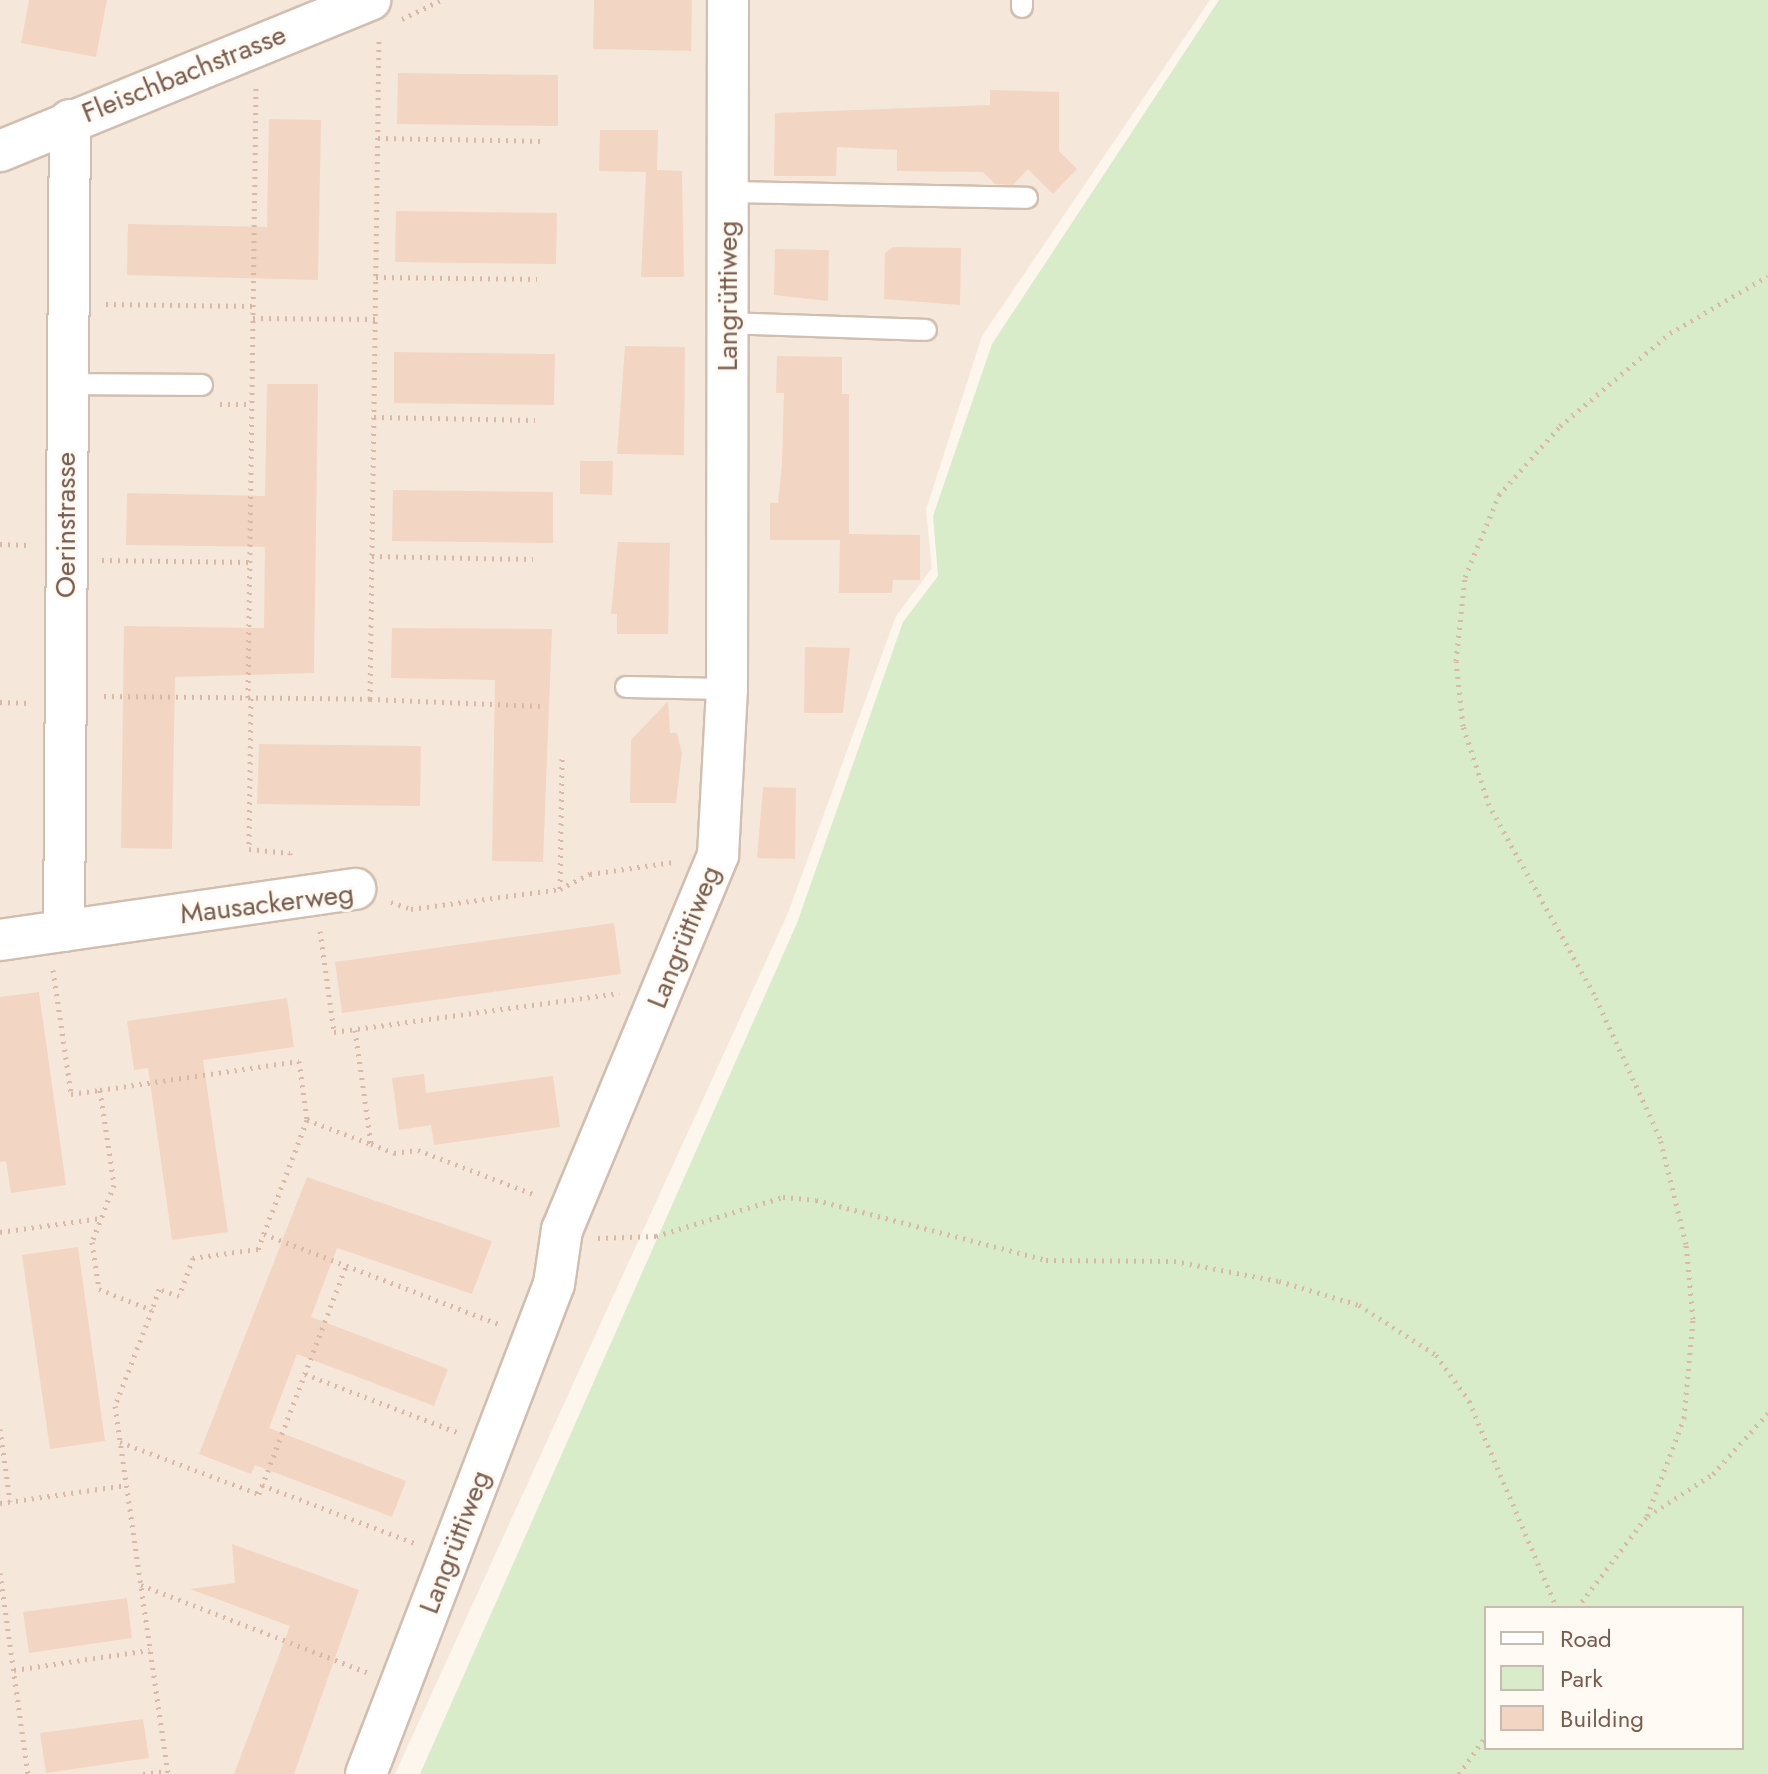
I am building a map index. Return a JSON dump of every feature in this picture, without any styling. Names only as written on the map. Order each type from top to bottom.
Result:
[{"type":"street","name":"Langrüttiweg","points":[[366,1774],[554,1284],[567,1219],[718,855],[727,689],[728,0]]},
{"type":"street","name":"Fleischbachstrasse","points":[[0,151],[70,120],[374,15]]},
{"type":"street","name":"Oerinstrasse","points":[[56,932],[65,695],[70,120]]},
{"type":"street","name":"Mausackerweg","points":[[0,940],[355,889]]},
{"type":"lane","points":[[728,192],[1027,198]]},
{"type":"lane","points":[[727,323],[926,330]]},
{"type":"lane","points":[[67,384],[202,385]]},
{"type":"lane","points":[[626,687],[727,689]]},
{"type":"path","points":[[370,699],[378,138],[374,15]]},
{"type":"path","points":[[256,79],[249,562],[249,849],[290,853],[334,1032],[664,986]]},
{"type":"path","points":[[378,138],[545,141]]},
{"type":"path","points":[[1579,1606],[1647,1516],[1684,1418],[1693,1319],[1676,1190],[1660,1138],[1594,994],[1489,805],[1463,726],[1456,661],[1465,577],[1499,495],[1560,426],[1670,333],[1768,276]]},
{"type":"path","points":[[376,277],[537,279]]},
{"type":"path","points":[[68,303],[253,306]]},
{"type":"path","points":[[253,318],[375,319]]},
{"type":"path","points":[[374,417],[535,420]]},
{"type":"path","points":[[372,556],[533,559]]},
{"type":"path","points":[[66,560],[249,562]]},
{"type":"path","points":[[65,695],[370,699],[540,706]]},
{"type":"path","points":[[560,889],[562,756]]},
{"type":"path","name":"Mausackerweg","points":[[355,889],[411,909],[560,889],[590,874],[718,855]]},
{"type":"path","points":[[56,932],[71,1094],[299,1061],[307,1120],[258,1249],[193,1258],[179,1296],[159,1289],[115,1406],[167,1772],[143,1774]]},
{"type":"path","points":[[355,1030],[371,1144]]},
{"type":"path","points":[[100,1090],[114,1185],[92,1242],[99,1289],[152,1310]]},
{"type":"path","points":[[307,1120],[394,1153],[418,1150],[609,1241],[656,1236],[783,1197],[816,1200],[1046,1260],[1174,1261],[1279,1281],[1359,1305],[1436,1355],[1469,1401],[1556,1606]]},
{"type":"path","points":[[0,1232],[101,1218]]},
{"type":"path","points":[[264,1234],[534,1337]]},
{"type":"path","points":[[120,1442],[259,1494],[346,1266]]},
{"type":"path","points":[[305,1374],[492,1445]]},
{"type":"path","points":[[1647,1516],[1713,1474],[1768,1413]]},
{"type":"path","points":[[0,1429],[10,1501]]},
{"type":"path","points":[[0,1503],[127,1485]]},
{"type":"path","points":[[262,1485],[450,1556]]},
{"type":"path","points":[[0,1573],[28,1774]]},
{"type":"path","points":[[140,1585],[400,1684]]},
{"type":"path","points":[[14,1670],[150,1650]]},
{"type":"path","points":[[1459,1774],[1484,1739]]},
{"type":"shaded area","points":[[0,0],[1210,0],[982,336],[926,510],[932,568],[896,616],[788,913],[395,1774],[0,1774]]},
{"type":"green space","points":[[1219,0],[1768,0],[1768,1774],[420,1774],[797,923],[903,622],[938,576],[933,516],[992,344]]},
{"type":"building","points":[[29,0],[107,0],[96,57],[21,43]]},
{"type":"building","points":[[594,0],[692,0],[691,51],[593,49]]},
{"type":"building","points":[[398,73],[558,75],[558,126],[397,124]]},
{"type":"building","points":[[990,90],[1059,92],[1059,151],[1077,169],[1053,194],[1028,169],[1013,185],[995,184],[983,172],[897,171],[897,150],[837,147],[836,176],[774,176],[775,113],[990,105]]},
{"type":"building","points":[[269,119],[321,120],[318,280],[127,275],[128,224],[267,227]]},
{"type":"building","points":[[600,130],[658,130],[657,170],[682,171],[684,277],[641,277],[646,172],[599,171]]},
{"type":"building","points":[[396,211],[557,213],[556,264],[395,262]]},
{"type":"building","points":[[893,247],[961,248],[960,305],[884,299],[885,253]]},
{"type":"building","points":[[775,249],[829,250],[828,301],[774,295]]},
{"type":"building","points":[[625,346],[685,347],[684,455],[617,454]]},
{"type":"building","points":[[394,352],[555,354],[554,405],[394,403]]},
{"type":"building","points":[[777,356],[842,357],[842,394],[849,394],[849,534],[920,535],[920,580],[893,580],[892,593],[839,593],[840,540],[770,540],[770,503],[778,503],[782,464],[784,393],[776,393]]},
{"type":"building","points":[[267,384],[318,384],[314,673],[175,677],[172,849],[121,848],[124,626],[264,628],[265,547],[126,545],[127,493],[265,496]]},
{"type":"building","points":[[580,461],[613,461],[612,495],[580,494]]},
{"type":"building","points":[[393,490],[553,492],[553,543],[392,541]]},
{"type":"building","points":[[618,542],[670,543],[668,634],[617,634],[617,614],[611,614]]},
{"type":"building","points":[[392,628],[552,629],[543,862],[492,861],[495,680],[391,678]]},
{"type":"building","points":[[805,647],[850,648],[843,713],[804,713]]},
{"type":"building","points":[[668,701],[670,733],[677,733],[682,753],[676,803],[630,803],[631,740]]},
{"type":"building","points":[[259,744],[421,746],[420,806],[257,804]]},
{"type":"building","points":[[763,787],[796,788],[795,859],[757,858]]},
{"type":"building","points":[[614,923],[621,974],[342,1013],[335,962]]},
{"type":"building","points":[[39,992],[66,1185],[11,1193],[6,1161],[0,1162],[0,997]]},
{"type":"building","points":[[287,998],[294,1047],[203,1060],[228,1232],[172,1240],[148,1068],[134,1070],[127,1021]]},
{"type":"building","points":[[424,1074],[426,1093],[553,1076],[560,1127],[434,1145],[431,1125],[399,1130],[392,1078]]},
{"type":"building","points":[[307,1177],[492,1241],[472,1294],[337,1248],[311,1317],[448,1369],[434,1406],[297,1354],[269,1428],[406,1481],[392,1517],[255,1465],[251,1474],[199,1454]]},
{"type":"building","points":[[78,1247],[105,1441],[50,1449],[22,1255]]},
{"type":"building","points":[[232,1544],[359,1590],[294,1774],[234,1774],[290,1626],[190,1589],[235,1583]]},
{"type":"building","points":[[127,1598],[132,1638],[29,1653],[23,1612]]},
{"type":"building","points":[[143,1719],[149,1758],[46,1773],[40,1733]]}]
